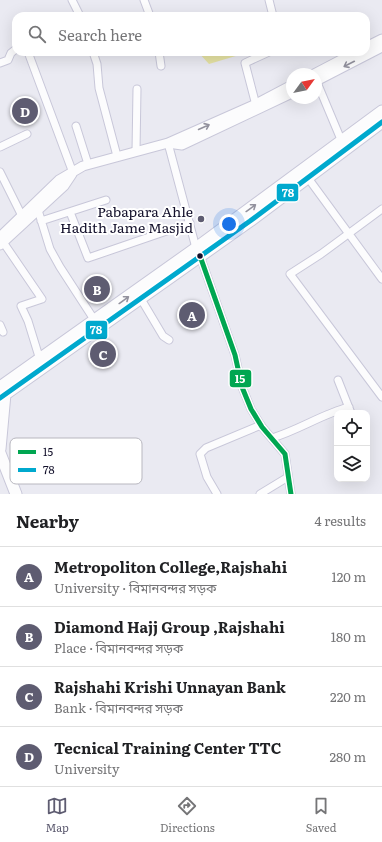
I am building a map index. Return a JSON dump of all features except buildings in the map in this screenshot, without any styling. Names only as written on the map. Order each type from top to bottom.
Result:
[{"type":"main road","points":[[370,45],[382,39]]},
{"type":"main road","points":[[370,54],[382,48]]},
{"type":"main road","points":[[322,75],[350,56]]},
{"type":"main road","points":[[322,76],[365,56]]},
{"type":"main road","points":[[256,107],[286,89]]},
{"type":"main road","points":[[1,241],[22,216],[59,180],[88,164],[168,142],[286,96]]},
{"type":"main road","points":[[2,393],[140,299],[198,252],[382,111]]},
{"type":"main road","points":[[0,449],[2,393],[40,360],[308,178],[382,122]]},
{"type":"main road","points":[[1,241],[64,186],[73,173]]},
{"type":"main road","points":[[0,453],[10,479]]},
{"type":"main road","points":[[0,474],[8,494]]},
{"type":"main road","points":[[12,484],[16,494]]},
{"type":"street","points":[[72,0],[78,12]]},
{"type":"street","points":[[144,0],[148,12]]},
{"type":"street","points":[[270,0],[272,12]]},
{"type":"street","points":[[0,63],[8,60],[12,52]]},
{"type":"street","points":[[29,56],[73,173]]},
{"type":"street","points":[[94,56],[98,71],[99,88],[117,156]]},
{"type":"street","points":[[160,56],[161,66]]},
{"type":"street","points":[[256,107],[245,63],[260,56]]},
{"type":"street","points":[[136,151],[137,89]]},
{"type":"street","points":[[322,94],[342,142]]},
{"type":"street","points":[[76,126],[88,164]]},
{"type":"street","points":[[0,147],[27,134]]},
{"type":"street","points":[[168,142],[198,252],[235,355],[242,387],[261,425],[285,454],[291,494]]},
{"type":"street","points":[[0,172],[22,216]]},
{"type":"street","points":[[308,178],[350,233],[382,279]]},
{"type":"street","points":[[41,221],[106,200]]},
{"type":"street","points":[[382,209],[290,274],[382,397]]},
{"type":"street","points":[[38,210],[50,249],[60,267],[96,321]]},
{"type":"street","points":[[70,212],[88,258],[190,223]]},
{"type":"street","points":[[1,241],[42,299],[20,306],[28,321],[40,360]]},
{"type":"street","points":[[140,299],[163,336],[169,340]]},
{"type":"street","points":[[0,325],[4,332]]},
{"type":"street","points":[[338,380],[350,410]]},
{"type":"street","points":[[272,438],[285,434],[334,411]]},
{"type":"street","points":[[217,494],[207,477],[200,454],[206,448],[261,425]]},
{"type":"street","points":[[260,494],[288,477]]},
{"type":"shaded area","points":[[202,56],[236,56],[209,64]]},
{"type":"transit line","name":"78","points":[[0,398],[250,221],[382,122]]},
{"type":"transit line","name":"15","points":[[200,256],[235,355],[242,387],[251,409],[262,427],[285,454],[291,494]]},
{"type":"place","name":"Tecnical Training Center TTC","points":[[25,111]]},
{"type":"place","name":"Pabapara Ahle Hadith Jame Masjid","points":[[201,219]]},
{"type":"place","name":"Diamond Hajj Group ,Rajshahi","points":[[97,289]]},
{"type":"place","name":"Metropoliton College,Rajshahi","points":[[192,315]]},
{"type":"place","name":"Rajshahi Krishi Unnayan Bank","points":[[103,354]]}]
